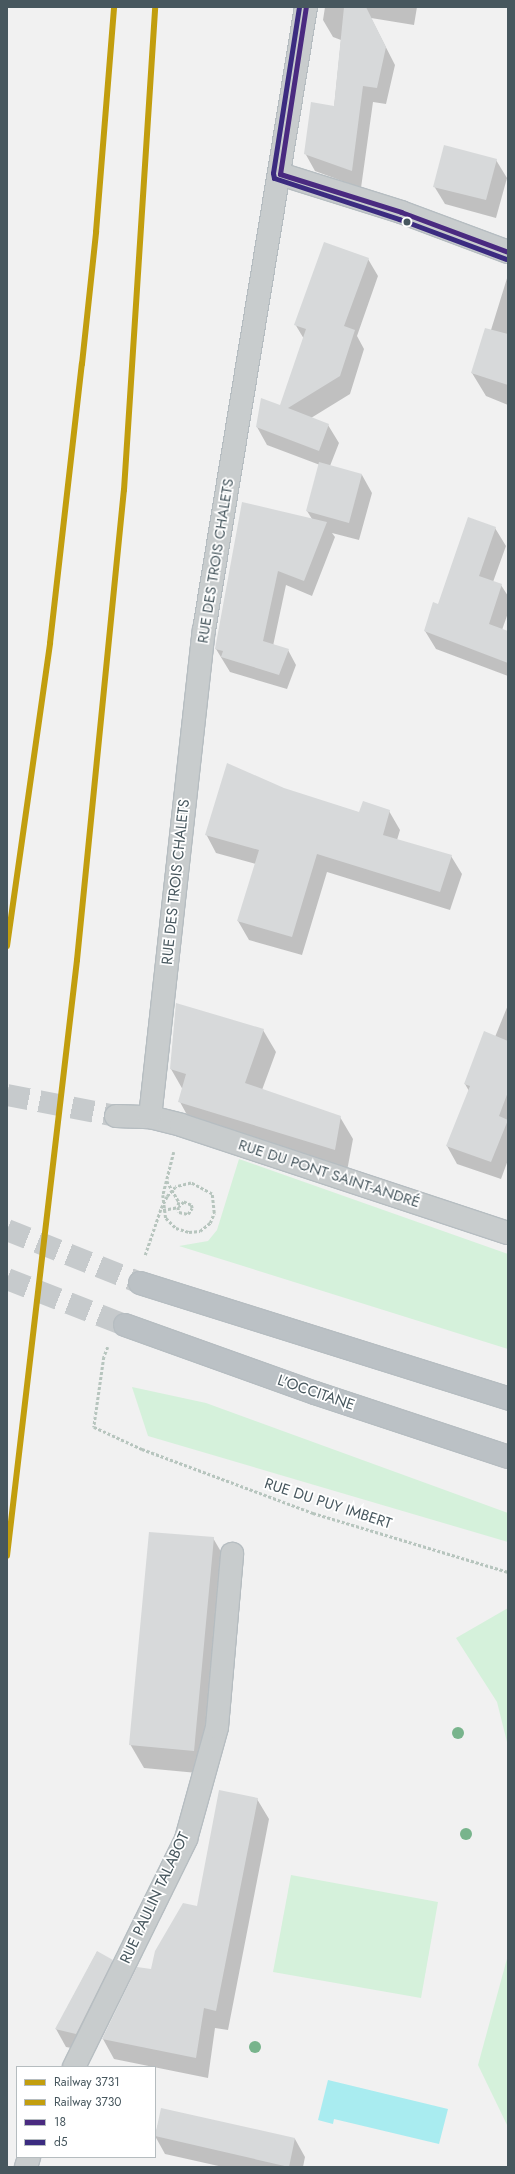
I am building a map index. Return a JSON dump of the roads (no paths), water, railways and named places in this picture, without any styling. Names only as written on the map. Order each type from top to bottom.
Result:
[{"type":"highway","points":[[140,1283],[508,1398]]},
{"type":"highway","name":"L'OCCITANE","points":[[125,1325],[315,1393],[508,1457]]},
{"type":"street","name":"RUE DES TROIS CHALETS","points":[[150,1117],[204,630],[280,174],[306,7]]},
{"type":"street","points":[[280,174],[401,212],[508,252]]},
{"type":"street","name":"RUE DU PONT SAINT-ANDRÉ","points":[[116,1116],[150,1117],[181,1125],[508,1233]]},
{"type":"street","name":"RUE PAULIN TALABOT","points":[[74,2066],[186,1839],[217,1727],[232,1554]]},
{"type":"water","points":[[328,2080],[448,2109],[439,2144],[334,2119],[333,2124],[318,2120]]},
{"type":"tunnel","points":[[7,1095],[116,1116]]},
{"type":"tunnel","points":[[7,1230],[140,1283]]},
{"type":"tunnel","points":[[7,1279],[125,1325]]},
{"type":"rail line","name":"3730","points":[[7,946],[50,643],[82,364],[96,232],[114,7]]},
{"type":"rail line","name":"3731","points":[[7,1556],[77,960],[124,490],[155,7]]}]
